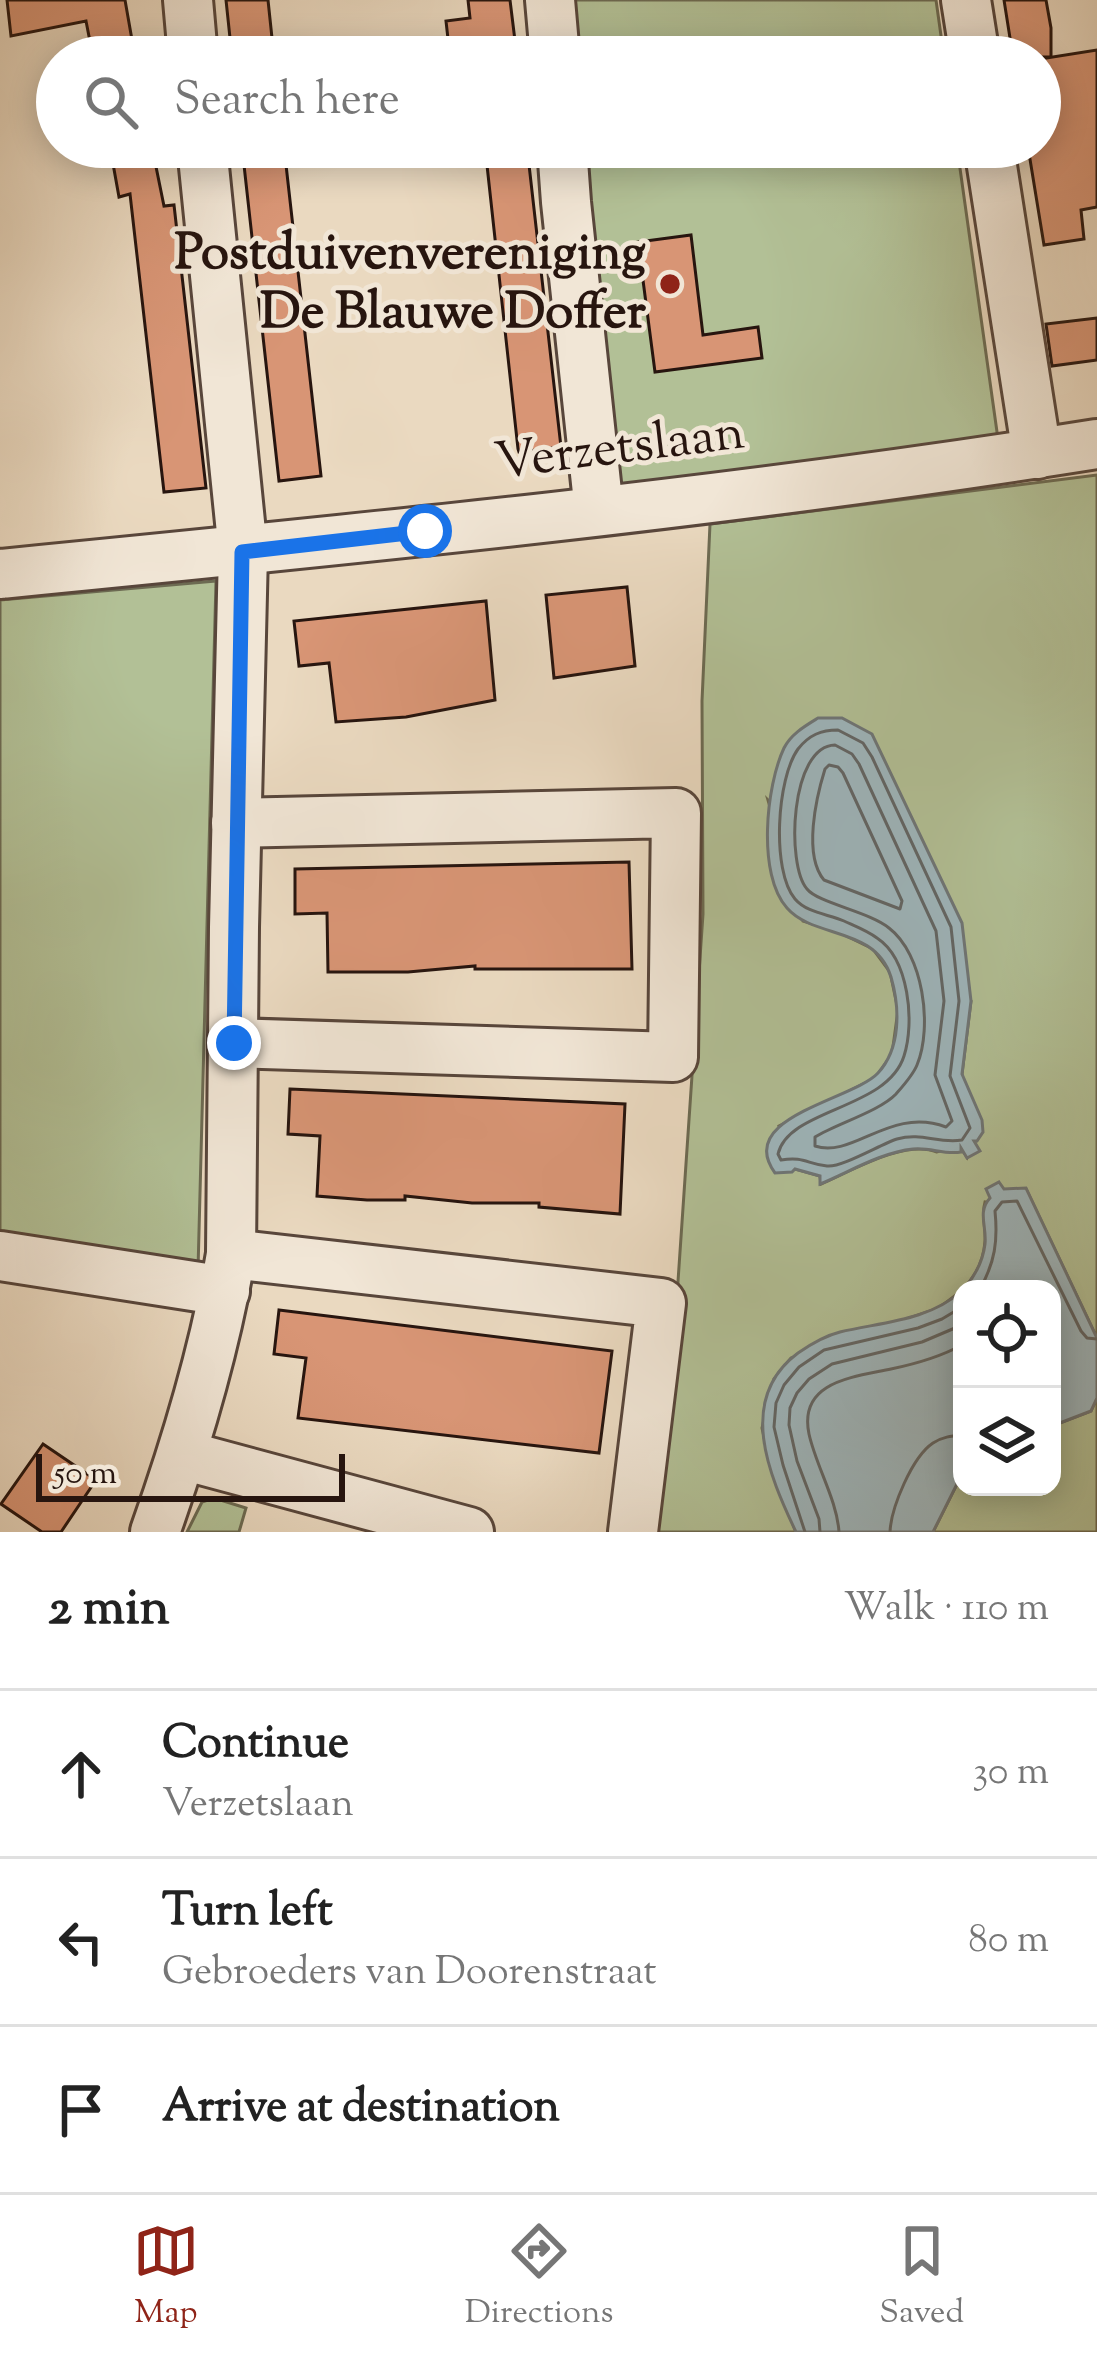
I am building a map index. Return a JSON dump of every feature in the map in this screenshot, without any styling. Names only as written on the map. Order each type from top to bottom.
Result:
[{"type":"street","points":[[188,0],[191,36]]},
{"type":"street","points":[[550,0],[553,36]]},
{"type":"street","points":[[966,0],[972,36]]},
{"type":"street","points":[[155,1532],[182,1455],[228,1272],[242,552],[204,168]]},
{"type":"street","points":[[564,168],[599,512]]},
{"type":"street","points":[[992,168],[1037,454]]},
{"type":"street","name":"Verzetslaan","points":[[0,574],[599,512],[1097,444]]},
{"type":"street","points":[[234,1043],[673,1057],[676,813],[236,823]]},
{"type":"street","points":[[0,1256],[661,1303],[633,1532]]},
{"type":"street","points":[[182,1455],[469,1532]]},
{"type":"green space","points":[[565,0],[936,0],[941,36],[568,36]]},
{"type":"green space","points":[[581,168],[960,168],[998,439],[615,495]]},
{"type":"green space","points":[[1097,475],[1097,1338],[1026,1189],[994,1203],[985,1202],[980,1263],[970,1280],[953,1280],[953,1297],[936,1309],[791,1358],[774,1379],[762,1428],[771,1469],[796,1532],[650,1532],[677,1296],[703,914],[702,701],[710,524]],"holes":[[[768,800],[971,1001],[962,1074],[972,1137],[967,1157],[959,1145],[937,1152],[910,1150],[878,1158],[821,1184],[820,1176],[795,1169],[779,1126],[875,1078],[892,1054],[898,1010],[890,972],[873,949],[803,921]]]},
{"type":"green space","points":[[216,581],[198,1270],[0,1240],[0,600]]},
{"type":"green space","points":[[1097,1398],[1097,1532],[933,1532],[953,1492],[953,1496],[1061,1496],[1061,1423],[1091,1411]]},
{"type":"green space","points":[[214,1498],[246,1508],[239,1532],[187,1532],[202,1502]]},
{"type":"water","points":[[818,718],[842,718],[872,734],[962,923],[971,1001],[962,1074],[983,1132],[974,1141],[980,1151],[967,1158],[961,1148],[955,1153],[901,1151],[820,1184],[820,1176],[795,1169],[775,1173],[767,1154],[770,1138],[802,1112],[878,1073],[895,1040],[897,1014],[891,977],[883,961],[858,941],[799,918],[787,908],[771,874],[769,807],[778,764],[790,739]]},
{"type":"water","points":[[999,1182],[1004,1189],[1026,1188],[1097,1338],[1097,1398],[1091,1411],[1061,1423],[1061,1280],[970,1280],[984,1250],[983,1214],[990,1198],[986,1189]]},
{"type":"water","points":[[953,1298],[953,1492],[933,1532],[796,1532],[776,1486],[764,1438],[768,1392],[779,1372],[823,1338],[920,1315]]},
{"type":"building","points":[[7,0],[125,0],[131,36],[89,36],[86,21],[11,36]]},
{"type":"building","points":[[226,0],[268,0],[272,36],[230,36]]},
{"type":"building","points":[[468,0],[510,0],[514,36],[448,36],[446,21],[470,18]]},
{"type":"building","points":[[1004,0],[1046,0],[1051,36],[1010,36]]},
{"type":"building","points":[[1097,50],[1097,207],[1081,210],[1084,239],[1044,245],[1031,168],[1061,168],[1061,56]]},
{"type":"building","points":[[114,168],[156,168],[164,206],[174,205],[206,488],[164,492],[130,194],[119,197]]},
{"type":"building","points":[[244,168],[286,168],[321,476],[279,481]]},
{"type":"building","points":[[487,168],[529,168],[561,447],[518,449]]},
{"type":"building","name":"Postduivenvereniging De Blauwe Doffer","points":[[691,235],[703,335],[758,327],[762,358],[655,372],[638,242]]},
{"type":"building","points":[[1097,318],[1097,360],[1052,366],[1046,324]]},
{"type":"building","points":[[627,587],[635,666],[554,678],[546,595]]},
{"type":"building","points":[[486,601],[495,700],[406,717],[336,722],[329,663],[299,666],[294,621]]},
{"type":"building","points":[[629,862],[632,969],[475,966],[328,972],[327,913],[295,914],[295,869]]},
{"type":"building","points":[[290,1089],[625,1104],[620,1214],[539,1207],[539,1203],[317,1196],[320,1136],[288,1134]]},
{"type":"building","points":[[279,1310],[612,1351],[599,1453],[298,1418],[306,1358],[274,1354]]},
{"type":"building","points":[[43,1444],[96,1480],[61,1532],[42,1532],[1,1504]]},
{"type":"place","name":"Postduivenvereniging De Blauwe Doffer","points":[[670,284]]},
{"type":"route","points":[[234,1043],[242,552],[425,531]]}]
